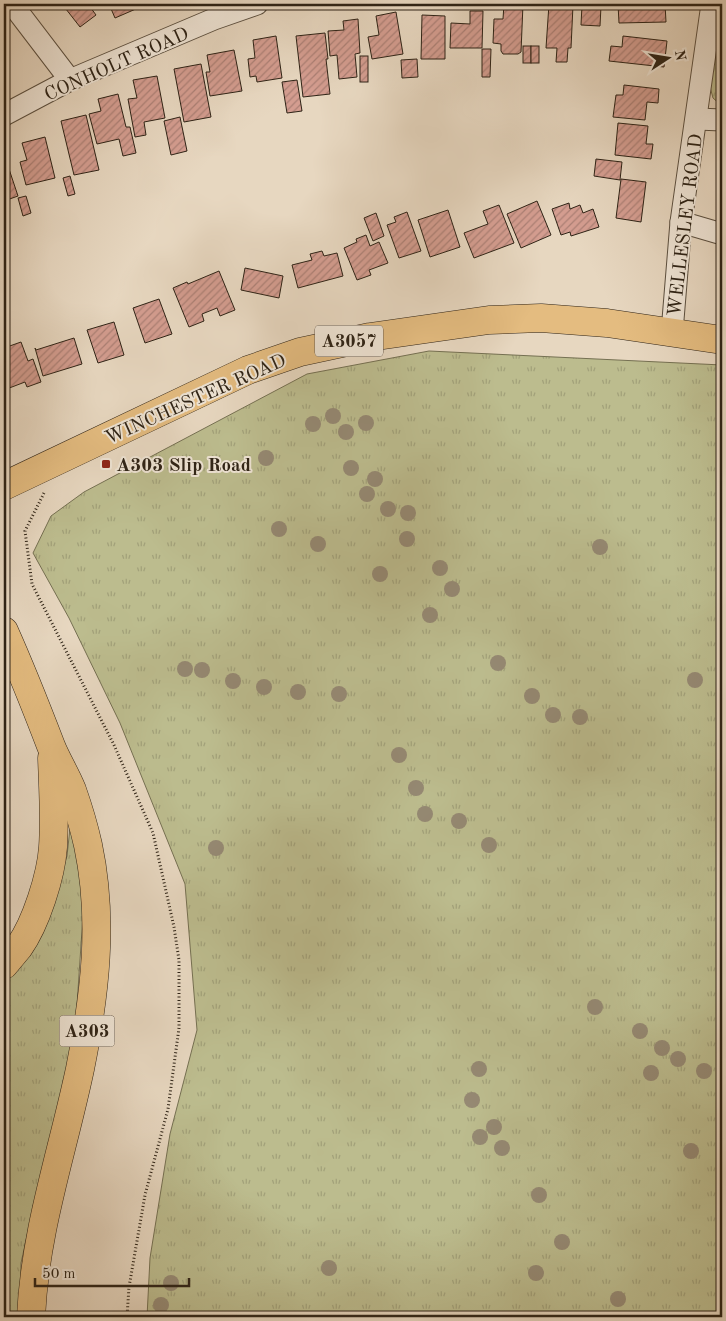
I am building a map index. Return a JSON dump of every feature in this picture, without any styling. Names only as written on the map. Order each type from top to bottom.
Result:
[{"type":"main road","name":"WINCHESTER ROAD","points":[[4,486],[248,370],[275,360],[331,345],[404,331],[517,318],[607,322],[722,340]]},
{"type":"main road","name":"A303","points":[[4,630],[52,748],[72,790],[88,844],[96,906],[96,970],[79,1072],[39,1237],[31,1317]]},
{"type":"main road","name":"A303","points":[[4,965],[19,947],[30,927],[41,900],[48,874],[53,848],[52,748]]},
{"type":"street","points":[[12,4],[70,80]]},
{"type":"street","name":"CONHOLT ROAD","points":[[4,115],[70,80],[214,19],[257,4]]},
{"type":"street","name":"WELLESLEY ROAD","points":[[672,332],[681,222],[712,4]]},
{"type":"street","name":"WELLESLEY ROAD","points":[[697,119],[722,120]]},
{"type":"street","points":[[681,222],[722,234]]},
{"type":"path","points":[[45,491],[25,531],[32,584],[114,745],[153,833],[174,927],[179,960],[178,1028],[168,1109],[145,1195],[129,1286],[127,1317]]},
{"type":"green space","points":[[722,6],[722,106],[713,98],[709,83]]},
{"type":"green space","points":[[429,351],[722,365],[722,1317],[147,1317],[150,1258],[170,1134],[197,1030],[185,884],[120,723],[69,618],[33,553],[51,516],[84,492],[307,374]]},
{"type":"green space","points":[[70,828],[81,868],[83,915],[74,1050],[21,1263],[21,1317],[4,1317],[4,976],[52,904],[67,856]]},
{"type":"building","points":[[62,4],[88,4],[96,15],[80,27]]},
{"type":"building","points":[[109,4],[144,4],[145,5],[115,18]]},
{"type":"building","points":[[504,4],[523,4],[521,52],[518,54],[503,54],[501,44],[493,43],[494,19],[503,19]]},
{"type":"building","points":[[549,4],[573,5],[571,48],[568,48],[567,62],[556,62],[557,48],[546,48]]},
{"type":"building","points":[[618,4],[665,4],[666,22],[619,23]]},
{"type":"building","points":[[582,5],[601,6],[600,26],[581,25]]},
{"type":"building","points":[[470,11],[483,11],[482,48],[450,48],[451,23],[470,24]]},
{"type":"building","points":[[396,12],[403,54],[372,59],[368,37],[379,35],[376,16]]},
{"type":"building","points":[[422,15],[445,16],[445,59],[421,59]]},
{"type":"building","points":[[358,19],[360,53],[355,54],[357,77],[339,79],[337,55],[330,56],[328,31],[344,30],[343,21]]},
{"type":"building","points":[[325,33],[330,94],[303,97],[296,36]]},
{"type":"building","points":[[276,36],[282,78],[257,82],[256,76],[250,77],[248,59],[255,58],[253,40]]},
{"type":"building","points":[[623,36],[667,41],[664,67],[609,61],[611,46],[622,47]]},
{"type":"building","points":[[523,46],[531,46],[531,63],[523,63]]},
{"type":"building","points":[[531,46],[539,46],[539,63],[531,63]]},
{"type":"building","points":[[482,49],[491,49],[490,77],[482,77]]},
{"type":"building","points":[[234,50],[242,91],[210,96],[206,72],[210,72],[207,55]]},
{"type":"building","points":[[360,56],[368,56],[368,82],[360,82]]},
{"type":"building","points":[[417,59],[418,77],[402,78],[401,60]]},
{"type":"building","points":[[201,64],[211,117],[184,122],[174,69]]},
{"type":"building","points":[[157,76],[165,118],[144,122],[146,135],[135,137],[128,99],[137,98],[133,80]]},
{"type":"building","points":[[297,80],[302,111],[287,113],[282,82]]},
{"type":"building","points":[[624,85],[659,89],[658,103],[647,102],[645,120],[613,117],[616,95],[623,95]]},
{"type":"building","points":[[118,94],[126,127],[130,127],[136,153],[123,156],[119,139],[97,144],[89,114],[101,111],[98,99]]},
{"type":"building","points":[[86,115],[99,170],[74,175],[61,121]]},
{"type":"building","points":[[180,117],[187,151],[171,155],[164,121]]},
{"type":"building","points":[[618,123],[648,126],[646,144],[653,144],[651,159],[615,155]]},
{"type":"building","points":[[45,137],[55,178],[26,185],[20,162],[27,160],[22,143]]},
{"type":"building","points":[[4,154],[18,196],[4,201]]},
{"type":"building","points":[[596,159],[622,162],[620,180],[594,176]]},
{"type":"building","points":[[70,176],[75,194],[68,196],[63,178]]},
{"type":"building","points":[[621,179],[646,182],[641,222],[616,218]]},
{"type":"building","points":[[26,196],[31,213],[23,216],[18,198]]},
{"type":"building","points":[[537,201],[551,235],[521,248],[507,214]]},
{"type":"building","points":[[569,203],[570,209],[580,205],[583,213],[593,209],[599,227],[571,236],[570,232],[561,235],[552,209]]},
{"type":"building","points":[[499,205],[514,243],[474,258],[464,233],[488,224],[483,211]]},
{"type":"building","points":[[448,210],[460,247],[430,257],[418,220]]},
{"type":"building","points":[[407,212],[421,251],[399,258],[387,225],[396,222],[394,217]]},
{"type":"building","points":[[376,213],[384,236],[373,241],[364,218]]},
{"type":"building","points":[[366,235],[370,246],[379,242],[388,263],[369,270],[371,275],[357,280],[344,248],[357,242],[356,239]]},
{"type":"building","points":[[322,251],[324,256],[337,253],[343,276],[298,288],[292,265],[312,260],[310,254]]},
{"type":"building","points":[[245,268],[283,276],[279,298],[241,290]]},
{"type":"building","points":[[219,271],[235,310],[220,316],[217,308],[202,314],[204,321],[189,327],[173,288]]},
{"type":"building","points":[[159,299],[172,334],[145,343],[133,308]]},
{"type":"building","points":[[114,322],[124,355],[98,363],[87,330]]},
{"type":"building","points":[[74,338],[82,364],[43,376],[35,348],[36,350]]},
{"type":"building","points":[[21,342],[28,361],[33,359],[41,382],[27,387],[25,382],[4,390],[4,348]]},
{"type":"place","name":"A303 Slip Road","points":[[106,464]]}]
